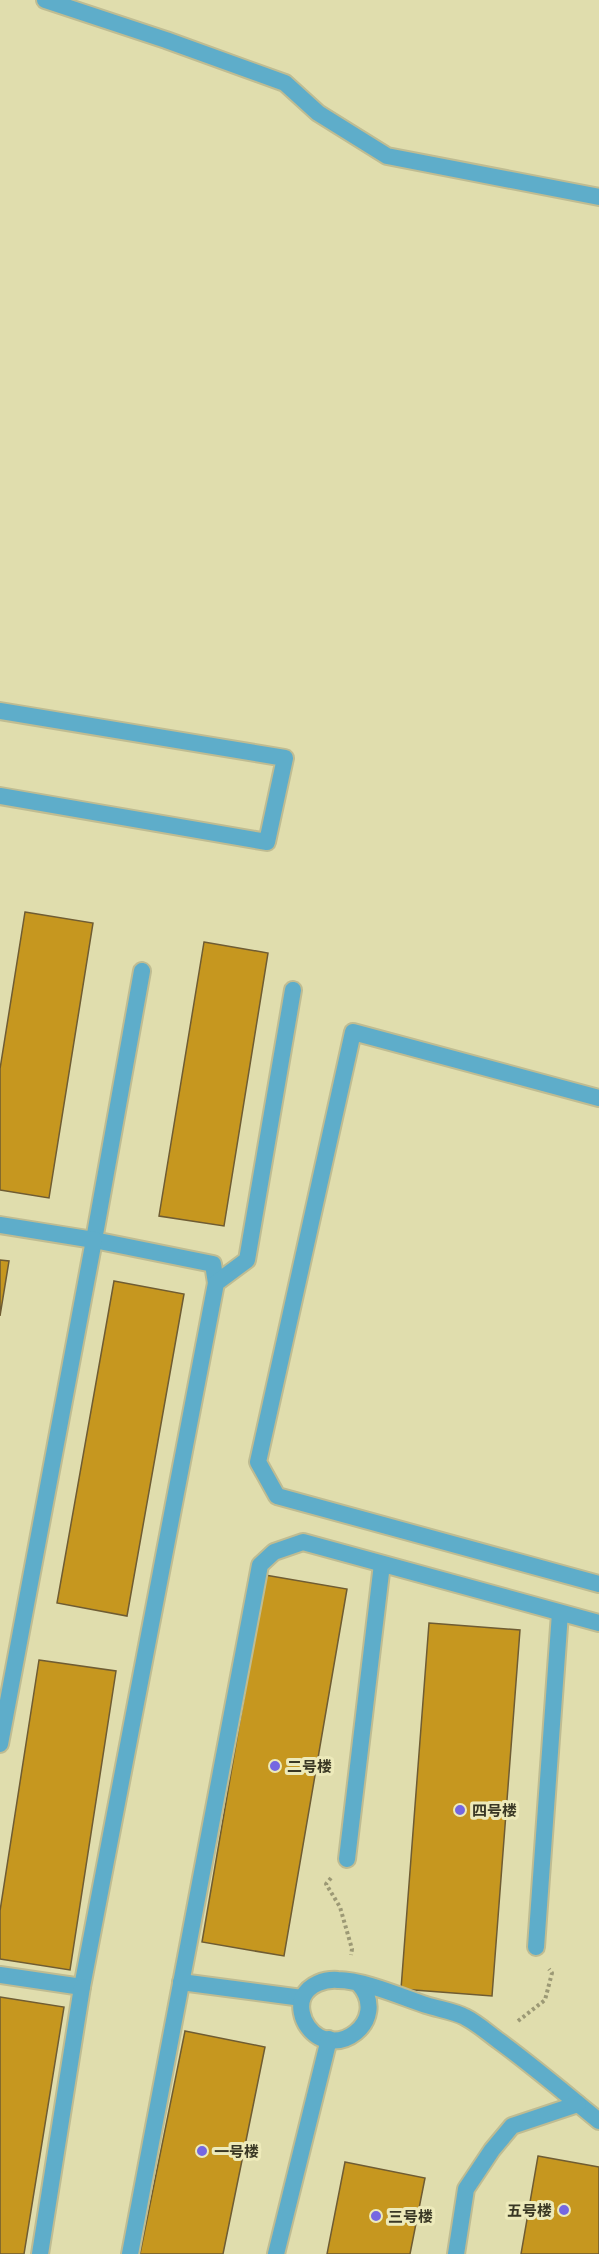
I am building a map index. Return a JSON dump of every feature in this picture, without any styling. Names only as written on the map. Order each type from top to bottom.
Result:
[{"type":"street","points":[[45,0],[285,83],[318,113],[387,156],[599,197]]},
{"type":"street","points":[[0,711],[285,758],[267,842],[0,796]]},
{"type":"street","points":[[0,1744],[142,971]]},
{"type":"street","points":[[216,1283],[247,1260],[293,990]]},
{"type":"street","points":[[599,1098],[353,1032],[258,1462],[277,1496],[599,1584]]},
{"type":"street","points":[[0,1225],[94,1240],[213,1264],[216,1283],[82,1988],[40,2254]]},
{"type":"street","points":[[130,2254],[260,1565],[274,1552],[303,1542],[599,1623]]},
{"type":"street","points":[[347,1859],[382,1564]]},
{"type":"street","points":[[537,1947],[560,1612]]},
{"type":"street","points":[[0,1975],[82,1988]]},
{"type":"street","points":[[352,1982],[365,1991],[369,2002],[364,2025],[347,2038],[337,2040],[317,2035],[309,2028],[301,2009],[302,1998],[308,1989],[328,1980],[352,1982],[465,2017],[599,2121]]},
{"type":"street","points":[[181,1982],[302,1998]]},
{"type":"street","points":[[276,2254],[328,2039]]},
{"type":"street","points":[[456,2254],[466,2189],[498,2142],[512,2126],[578,2104]]},
{"type":"path","points":[[347,1859],[326,1884],[340,1907],[352,1950],[352,1982]]},
{"type":"path","points":[[486,2032],[499,2030],[516,2023],[545,2000],[552,1973],[537,1947]]},
{"type":"building","points":[[25,912],[93,923],[49,1198],[0,1190],[0,1069]]},
{"type":"building","points":[[204,942],[268,953],[224,1226],[159,1216]]},
{"type":"building","points":[[0,1260],[9,1261],[0,1316]]},
{"type":"building","points":[[114,1281],[184,1294],[127,1616],[57,1603]]},
{"type":"building","name":"二号楼","points":[[265,1575],[347,1589],[284,1956],[202,1942]]},
{"type":"building","name":"四号楼","points":[[429,1623],[520,1630],[492,1996],[401,1989]]},
{"type":"building","points":[[39,1660],[116,1671],[70,1970],[0,1959],[0,1911]]},
{"type":"building","points":[[0,1997],[64,2007],[24,2254],[0,2254]]},
{"type":"building","name":"一号楼","points":[[185,2031],[265,2047],[223,2254],[140,2254]]},
{"type":"building","name":"五号楼","points":[[538,2156],[599,2167],[599,2254],[521,2254]]},
{"type":"building","name":"三号楼","points":[[345,2162],[425,2178],[410,2254],[327,2254]]},
{"type":"place","name":"二号楼","points":[[275,1766]]},
{"type":"place","name":"四号楼","points":[[460,1810]]},
{"type":"place","name":"一号楼","points":[[202,2151]]},
{"type":"place","name":"五号楼","points":[[564,2210]]},
{"type":"place","name":"三号楼","points":[[376,2216]]}]
